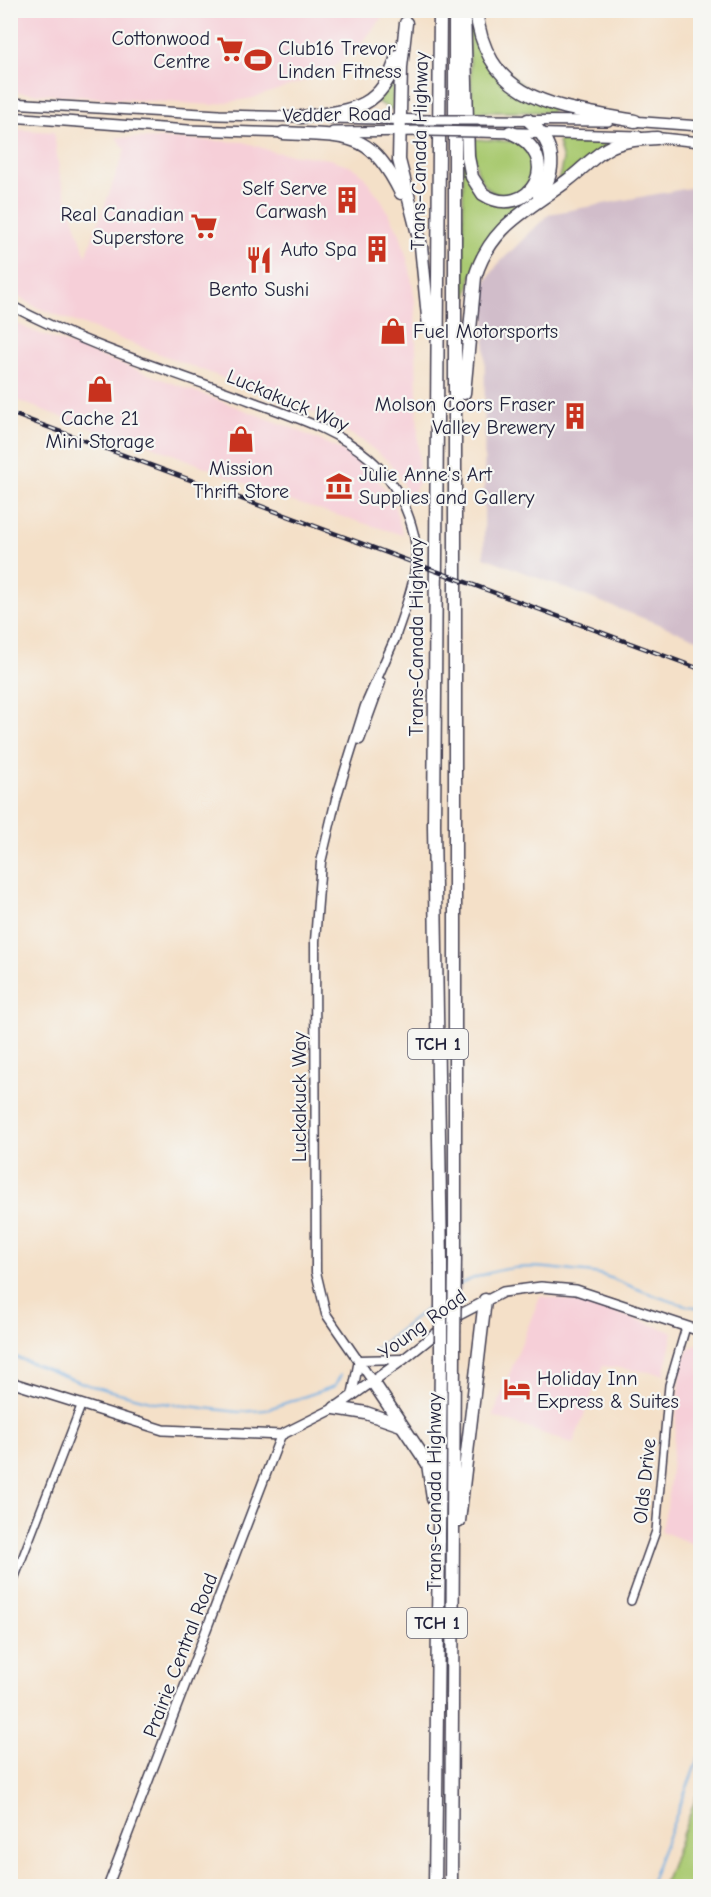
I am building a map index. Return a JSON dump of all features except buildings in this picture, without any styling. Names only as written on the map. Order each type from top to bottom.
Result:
[{"type":"highway","name":"Trans-Canada Highway","points":[[435,1887],[441,1359],[434,826],[440,10]]},
{"type":"highway","name":"Trans-Canada Highway","points":[[452,1887],[457,559],[455,10]]},
{"type":"highway","points":[[464,10],[470,168],[483,194],[503,201],[525,196],[539,175],[538,157],[534,149],[521,137],[510,132]]},
{"type":"highway","points":[[476,10],[488,53],[496,68],[517,89],[557,107],[635,121]]},
{"type":"highway","points":[[407,16],[401,67],[401,171],[421,246],[428,302],[436,458]]},
{"type":"highway","points":[[301,117],[348,111],[361,107],[379,94],[390,78],[407,16]]},
{"type":"highway","points":[[528,120],[543,133],[552,168],[546,186],[535,202]]},
{"type":"highway","points":[[283,133],[345,136],[370,147],[390,171],[411,214]]},
{"type":"highway","points":[[457,559],[464,376],[475,277],[480,261],[495,236],[535,202],[570,179],[603,151],[627,141],[657,138]]},
{"type":"highway","points":[[453,1633],[458,1533],[484,1300]]},
{"type":"highway","points":[[374,1382],[428,1464],[433,1496],[437,1632]]},
{"type":"highway","points":[[334,1408],[366,1413],[401,1425]]},
{"type":"main road","name":"Vedder Road","points":[[13,101],[219,115],[301,117],[400,125],[428,131],[590,133],[700,142]]},
{"type":"main road","name":"Vedder Road","points":[[10,117],[177,129],[283,133],[400,125],[428,120],[635,121],[700,126]]},
{"type":"main road","name":"Young Road","points":[[281,1435],[334,1408],[374,1382],[459,1315],[484,1300],[522,1288],[557,1288],[592,1294],[700,1330]]},
{"type":"main road","points":[[10,1382],[163,1430],[281,1435]]},
{"type":"street","name":"Luckakuck Way","points":[[10,305],[54,327],[318,427],[369,457],[387,477],[399,496],[414,537],[414,577],[396,636],[365,706],[336,799],[321,862],[315,940],[316,1272],[326,1314],[374,1382]]},
{"type":"street","name":"Olds Drive","points":[[630,1601],[656,1531],[669,1385],[687,1327]]},
{"type":"street","points":[[352,1396],[359,1360],[404,1359]]},
{"type":"street","points":[[13,1582],[81,1406]]},
{"type":"street","name":"Prairie Central Road","points":[[108,1887],[281,1435]]},
{"type":"shaded area","name":"Cottonwood Centre","points":[[10,11],[388,11],[360,45],[325,74],[253,98],[212,105],[11,92]]},
{"type":"shaded area","points":[[10,129],[54,132],[60,177],[86,256],[125,150],[116,137],[244,142],[274,152],[330,159],[351,166],[362,174],[382,201],[400,234],[410,269],[415,302],[419,481],[411,500],[398,474],[388,461],[364,442],[315,413],[36,307],[11,292]]},
{"type":"shaded area","points":[[700,186],[700,640],[484,557],[485,283],[498,264],[549,214]]},
{"type":"shaded area","points":[[10,320],[30,330],[290,427],[341,450],[367,467],[392,497],[403,535],[283,499],[131,438],[122,440],[11,398]]},
{"type":"shaded area","points":[[540,1296],[591,1304],[673,1332],[664,1374],[603,1366],[573,1444],[493,1416]]},
{"type":"shaded area","points":[[700,1344],[700,1547],[661,1531],[667,1507],[682,1362],[689,1349]]},
{"type":"green space","points":[[467,11],[470,11],[483,53],[552,108],[552,112],[473,112]]},
{"type":"green space","points":[[393,80],[393,110],[377,102]]},
{"type":"green space","points":[[473,139],[519,142],[530,152],[534,170],[525,188],[511,195],[490,190],[481,180],[477,169]]},
{"type":"green space","points":[[563,139],[607,141],[608,144],[558,182],[563,160],[558,142]]},
{"type":"green space","points":[[463,150],[474,187],[524,204],[502,223],[471,277],[464,312]]},
{"type":"green space","points":[[700,1787],[700,1886],[663,1886],[668,1873]]},
{"type":"waterway","points":[[458,1285],[487,1273],[514,1268],[542,1267],[601,1275],[664,1299],[700,1308]]},
{"type":"waterway","points":[[373,1351],[437,1301]]},
{"type":"waterway","points":[[10,1355],[88,1385],[154,1402],[239,1412],[265,1410],[335,1386],[341,1374]]},
{"type":"waterway","points":[[649,1886],[700,1754]]},
{"type":"railway","points":[[10,413],[700,669]]},
{"type":"place","name":"Cottonwood Centre","points":[[230,49]]},
{"type":"place","name":"Club16 Trevor Linden Fitness","points":[[258,60]]},
{"type":"place","name":"Self Serve Carwash","points":[[347,200]]},
{"type":"place","name":"Real Canadian Superstore","points":[[204,226]]},
{"type":"place","name":"Auto Spa","points":[[377,249]]},
{"type":"place","name":"Bento Sushi","points":[[259,260]]},
{"type":"place","name":"Fuel Motorsports","points":[[393,331]]},
{"type":"place","name":"Cache 21 Mini Storage","points":[[100,389]]},
{"type":"place","name":"Molson Coors Fraser Valley Brewery","points":[[575,416]]},
{"type":"place","name":"Mission Thrift Store","points":[[241,439]]},
{"type":"place","name":"Julie Anne's Art Supplies and Gallery","points":[[339,486]]},
{"type":"place","name":"Holiday Inn Express & Suites","points":[[517,1389]]}]
